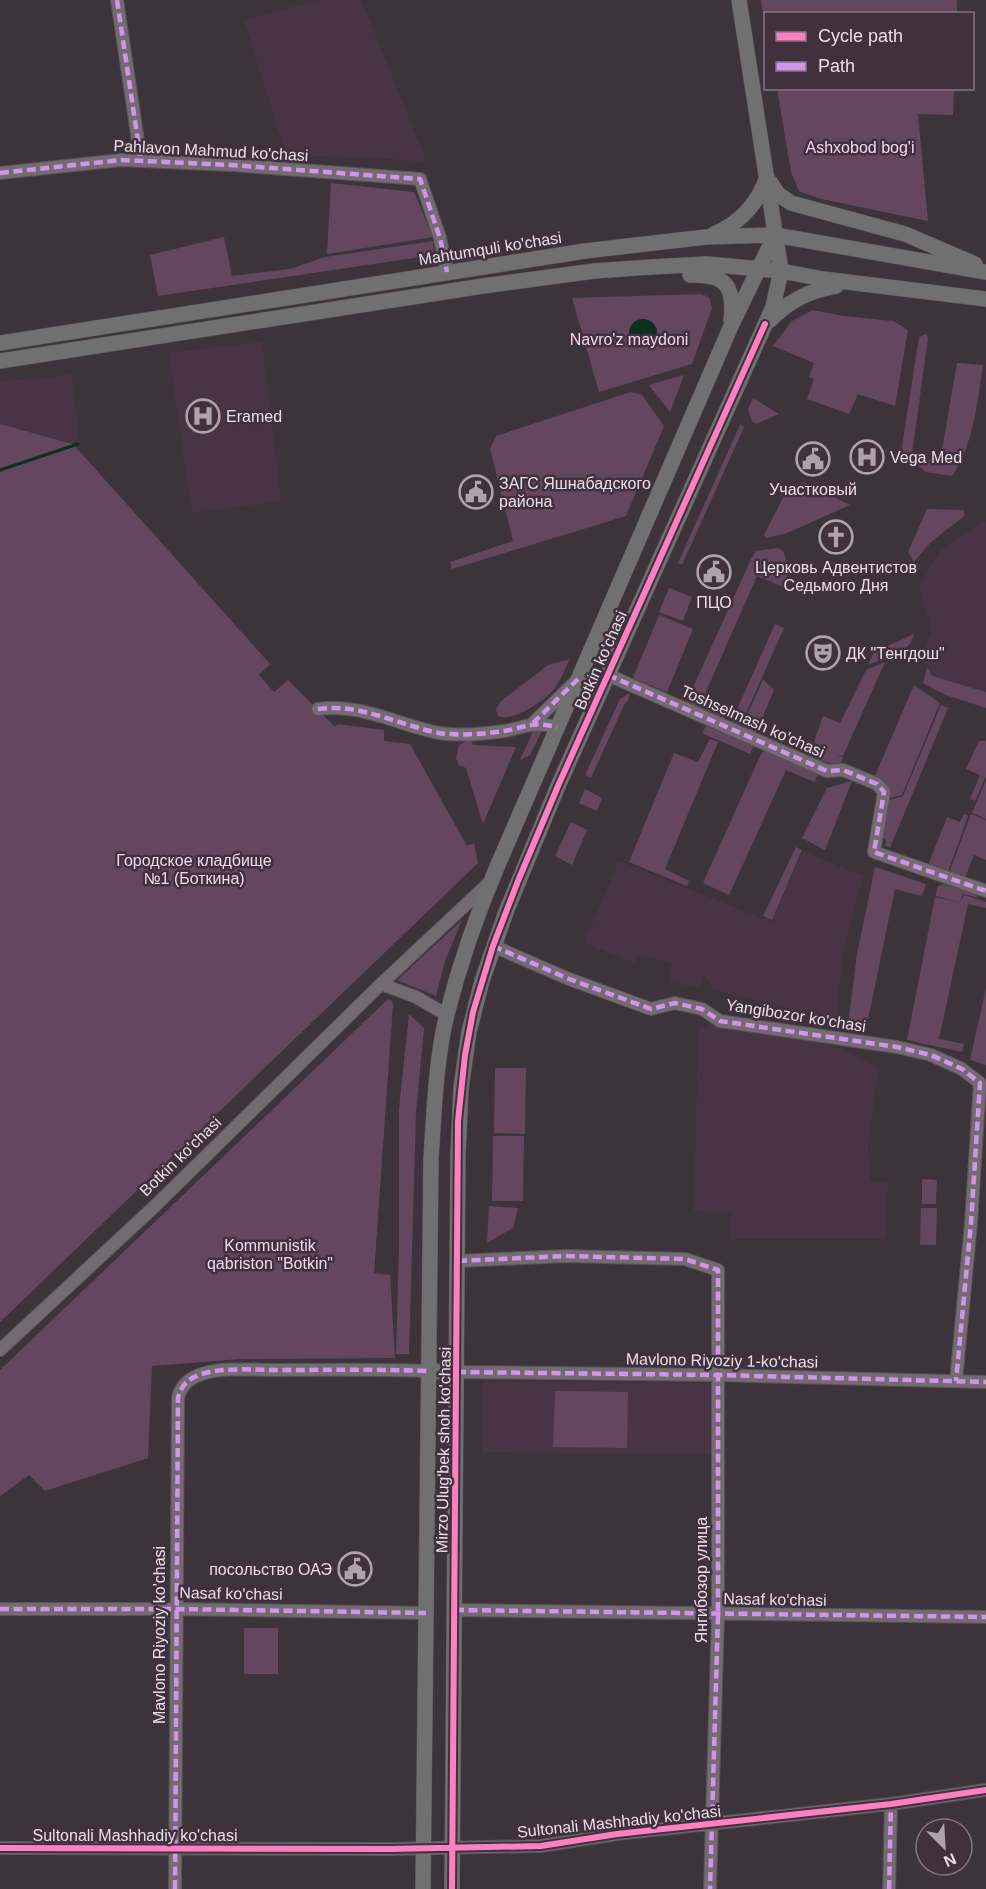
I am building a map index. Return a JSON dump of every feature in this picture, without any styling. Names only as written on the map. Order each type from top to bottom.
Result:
[{"type":"main road","points":[[739,0],[781,271]]},
{"type":"main road","points":[[706,237],[731,226],[747,212],[767,177]]},
{"type":"main road","points":[[767,177],[778,194],[791,203],[905,234],[986,271]]},
{"type":"main road","name":"Mahtumquli ko'chasi","points":[[0,344],[447,272],[628,245],[706,237],[775,235],[986,271]]},
{"type":"main road","name":"Botkin ko'chasi","points":[[448,1010],[466,949],[491,880],[731,326],[775,235]]},
{"type":"main road","points":[[0,361],[594,271],[707,264],[781,271],[860,284],[986,298]]},
{"type":"main road","points":[[480,267],[483,286]]},
{"type":"main road","points":[[594,271],[628,276],[714,276],[725,283],[730,293],[731,326]]},
{"type":"main road","name":"Botkin ko'chasi","points":[[473,1012],[493,946],[518,880],[765,324],[781,271]]},
{"type":"main road","points":[[765,324],[783,307],[802,295],[822,288],[860,284]]},
{"type":"main road","points":[[634,549],[659,560]]},
{"type":"main road","points":[[448,1010],[473,1012]]},
{"type":"main road","name":"Mirzo Ulug'bek shoh ko'chasi","points":[[423,1889],[431,1159],[436,1094],[448,1010]]},
{"type":"main road","name":"Mirzo Ulug'bek shoh ko'chasi","points":[[452,1889],[458,1121],[465,1055],[473,1012]]},
{"type":"main road","points":[[429,1371],[457,1372]]},
{"type":"street","points":[[117,0],[141,161]]},
{"type":"street","name":"Pahlavon Mahmud ko'chasi","points":[[0,173],[121,160],[232,165],[420,179],[440,238],[447,272]]},
{"type":"street","name":"Toshselmash ko'chasi","points":[[608,675],[827,771],[843,770],[877,784],[884,792],[873,852],[986,891]]},
{"type":"street","points":[[533,723],[578,679]]},
{"type":"street","points":[[318,709],[352,708],[440,733],[507,731],[533,723],[557,727]]},
{"type":"street","name":"Botkin ko'chasi","points":[[0,1350],[156,1205],[381,984],[491,880]]},
{"type":"street","name":"Yangibozor ko'chasi","points":[[493,946],[569,979],[651,1009],[675,1002],[702,1009],[720,1021],[897,1047],[931,1056],[962,1069],[980,1083],[957,1382]]},
{"type":"street","points":[[381,984],[448,1010]]},
{"type":"street","name":"Янгибозор улица","points":[[458,1261],[565,1256],[685,1259],[718,1270],[718,1615],[710,1889]]},
{"type":"street","name":"Mavlono Riyoziy ko'chasi","points":[[175,1889],[178,1398],[185,1383],[202,1374],[215,1371],[429,1371]]},
{"type":"street","name":"Mavlono Riyoziy 1-ko'chasi","points":[[457,1372],[986,1382]]},
{"type":"street","name":"Nasaf ko'chasi","points":[[0,1609],[426,1613]]},
{"type":"street","name":"Nasaf ko'chasi","points":[[455,1610],[986,1617]]},
{"type":"street","name":"Sultonali Mashhadiy ko'chasi","points":[[0,1848],[423,1849],[541,1846],[617,1834],[891,1804],[986,1790]]},
{"type":"street","points":[[890,1889],[891,1804]]},
{"type":"shaded area","points":[[319,0],[360,0],[362,2],[427,162],[286,155],[244,20]]},
{"type":"shaded area","points":[[643,319],[653,323],[657,333],[653,343],[643,347],[633,343],[629,333],[633,323]]},
{"type":"shaded area","points":[[262,342],[281,501],[192,513],[169,353]]},
{"type":"shaded area","points":[[71,374],[80,441],[73,443],[0,424],[0,381],[42,379]]},
{"type":"shaded area","points":[[986,521],[986,692],[932,676],[921,655],[932,631],[919,587],[940,550]]},
{"type":"shaded area","points":[[803,851],[863,876],[843,951],[836,1021],[713,990],[704,974],[700,988],[669,982],[672,963],[637,954],[634,963],[584,943],[619,861],[772,922]]},
{"type":"shaded area","points":[[713,1023],[824,1040],[878,1068],[868,1144],[870,1182],[888,1181],[886,1239],[731,1239],[731,1212],[694,1211],[698,1029]]},
{"type":"shaded area","points":[[483,1382],[718,1383],[718,1455],[482,1452]]},
{"type":"green space","points":[[761,0],[957,0],[957,12],[764,12],[764,20]]},
{"type":"green space","name":"Ashxobod bog'i","points":[[777,90],[954,90],[953,115],[918,114],[928,221],[821,199],[799,191],[791,172]]},
{"type":"green space","points":[[331,183],[414,192],[433,237],[327,254]]},
{"type":"green space","points":[[224,237],[232,276],[290,269],[325,257],[433,241],[434,255],[158,296],[150,255]]},
{"type":"green space","name":"Navro'z maydoni","points":[[701,294],[709,297],[712,308],[692,364],[599,392],[572,298]]},
{"type":"green space","points":[[813,310],[843,316],[893,321],[908,330],[895,406],[858,394],[849,414],[807,399],[814,379],[809,377],[814,363],[773,346],[792,321]]},
{"type":"green space","points":[[926,334],[928,338],[912,454],[901,453],[919,337]]},
{"type":"green space","points":[[957,363],[983,365],[970,437],[952,476],[926,472],[908,458],[940,461]]},
{"type":"green space","points":[[684,375],[670,412],[649,385]]},
{"type":"green space","points":[[631,392],[642,395],[664,426],[626,516],[452,569],[450,562],[513,541],[490,449],[496,436]]},
{"type":"green space","points":[[753,398],[779,414],[756,424],[752,421],[748,409]]},
{"type":"green space","name":"Городское кладбище №1 (Боткина)","points":[[0,424],[73,444],[270,664],[259,675],[274,692],[288,680],[335,727],[338,724],[384,730],[384,741],[410,744],[467,846],[474,843],[478,863],[0,1322]]},
{"type":"green space","points":[[740,425],[744,427],[682,565],[678,563]]},
{"type":"green space","points":[[804,482],[850,505],[787,533],[766,538],[764,535],[786,492]]},
{"type":"green space","points":[[927,509],[964,510],[964,516],[931,542],[914,562],[908,552]]},
{"type":"green space","points":[[778,548],[783,551],[790,571],[783,587],[757,576],[701,703],[726,714],[724,719],[686,703],[751,559],[756,551]]},
{"type":"green space","points":[[669,588],[692,597],[683,621],[659,612]]},
{"type":"green space","points":[[659,615],[693,629],[667,692],[633,678]]},
{"type":"green space","points":[[775,624],[784,628],[739,729],[730,725]]},
{"type":"green space","points":[[914,634],[912,641],[902,651],[868,665],[874,652]]},
{"type":"green space","points":[[570,659],[551,693],[520,713],[512,716],[498,716],[496,709],[501,701],[548,665]]},
{"type":"green space","points":[[885,662],[843,756],[836,755],[843,757],[840,765],[807,756],[813,743],[823,749],[814,742],[823,716],[840,723],[866,670]]},
{"type":"green space","points":[[927,667],[932,676],[986,692],[986,708],[946,695],[923,683]]},
{"type":"green space","points":[[763,679],[774,690],[755,735],[741,729]]},
{"type":"green space","points":[[914,685],[940,703],[902,795],[886,799],[886,786],[874,778]]},
{"type":"green space","points":[[630,693],[591,778],[585,775],[620,699]]},
{"type":"green space","points":[[941,705],[948,708],[890,848],[885,845],[886,840],[880,835],[886,801],[903,796]]},
{"type":"green space","points":[[706,726],[751,744],[753,747],[750,754],[702,733]]},
{"type":"green space","points":[[534,729],[543,729],[530,755],[520,760]]},
{"type":"green space","points":[[470,739],[473,745],[516,747],[483,824],[466,768],[459,765],[456,758],[459,745]]},
{"type":"green space","points":[[710,739],[718,742],[665,869],[689,881],[687,886],[629,862],[674,753],[698,762]]},
{"type":"green space","points":[[979,741],[986,741],[986,776],[975,801],[970,799],[980,775],[966,769]]},
{"type":"green space","points":[[765,750],[816,772],[818,775],[814,782],[786,770],[729,895],[703,883],[761,754]]},
{"type":"green space","points":[[986,780],[986,819],[972,813]]},
{"type":"green space","points":[[852,781],[825,850],[802,838],[827,788]]},
{"type":"green space","points":[[585,789],[602,798],[597,811],[579,803]]},
{"type":"green space","points":[[964,814],[968,816],[948,872],[931,866],[929,863],[947,817],[960,822]]},
{"type":"green space","points":[[971,814],[986,820],[986,860],[974,855],[965,878],[949,873]]},
{"type":"green space","points":[[571,822],[587,830],[572,865],[555,856]]},
{"type":"green space","points":[[796,847],[802,850],[772,920],[763,916]]},
{"type":"green space","points":[[875,867],[926,884],[922,896],[895,889],[865,1034],[851,1030],[848,1025],[857,954]]},
{"type":"green space","points":[[943,884],[974,893],[979,898],[963,894],[960,902],[964,895],[986,902],[986,908],[968,904],[939,1039],[964,1044],[962,1052],[907,1040],[935,897],[961,903],[936,896],[937,887]]},
{"type":"green space","points":[[462,920],[445,961],[436,996],[397,980]]},
{"type":"green space","points":[[986,988],[986,1065],[970,1060]]},
{"type":"green space","name":"Kommunistik qabriston \"Botkin\"","points":[[388,999],[393,1005],[374,1273],[390,1275],[395,1358],[240,1359],[152,1366],[148,1458],[45,1491],[29,1475],[0,1496],[0,1370]]},
{"type":"green space","points":[[409,1014],[424,1028],[416,1113],[409,1354],[396,1354],[399,1109]]},
{"type":"green space","points":[[495,1068],[526,1068],[525,1134],[494,1133]]},
{"type":"green space","points":[[493,1136],[524,1136],[523,1201],[492,1201]]},
{"type":"green space","points":[[922,1179],[937,1180],[936,1204],[922,1204]]},
{"type":"green space","points":[[489,1206],[518,1208],[513,1228],[487,1243]]},
{"type":"green space","points":[[921,1208],[937,1208],[936,1245],[920,1245]]},
{"type":"green space","points":[[555,1391],[628,1392],[627,1448],[553,1447]]},
{"type":"green space","points":[[244,1628],[278,1628],[278,1674],[244,1674]]},
{"type":"waterway","points":[[0,470],[78,444]]},
{"type":"marked path","points":[[117,0],[141,161]]},
{"type":"marked path","points":[[0,173],[121,160],[232,165],[420,179],[440,238],[447,272]]},
{"type":"marked path","points":[[608,675],[827,771],[843,770],[877,784],[884,792],[874,852],[986,891]]},
{"type":"marked path","points":[[533,723],[578,679]]},
{"type":"marked path","points":[[318,709],[349,709],[447,734],[488,733],[535,725],[557,727]]},
{"type":"marked path","points":[[493,946],[569,979],[651,1009],[675,1003],[702,1009],[720,1021],[897,1047],[931,1055],[962,1069],[980,1083],[971,1223],[956,1381]]},
{"type":"marked path","points":[[458,1261],[565,1256],[685,1259],[718,1270],[718,1615],[710,1889]]},
{"type":"marked path","points":[[175,1889],[178,1398],[181,1389],[189,1380],[197,1376],[229,1370],[429,1371]]},
{"type":"marked path","points":[[457,1372],[718,1375],[986,1382]]},
{"type":"marked path","points":[[0,1609],[426,1613]]},
{"type":"marked path","points":[[455,1610],[986,1617]]},
{"type":"marked path","points":[[889,1889],[891,1804]]},
{"type":"cycle path","points":[[452,1889],[458,1121],[465,1055],[473,1012],[493,946],[558,786],[765,324]]},
{"type":"cycle path","points":[[0,1848],[390,1849],[541,1846],[617,1834],[891,1804],[986,1790]]},
{"type":"place","name":"Eramed","points":[[203,416]]},
{"type":"place","name":"Vega Med","points":[[867,457]]},
{"type":"place","name":"Участковый","points":[[813,459]]},
{"type":"place","name":"ЗАГС Яшнабадского района","points":[[476,492]]},
{"type":"place","name":"Церковь Адвентистов Седьмого Дня","points":[[836,537]]},
{"type":"place","name":"ПЦО","points":[[714,572]]},
{"type":"place","name":"ДК \"Тенгдош\"","points":[[823,653]]},
{"type":"place","name":"посольство ОАЭ","points":[[355,1569]]}]
